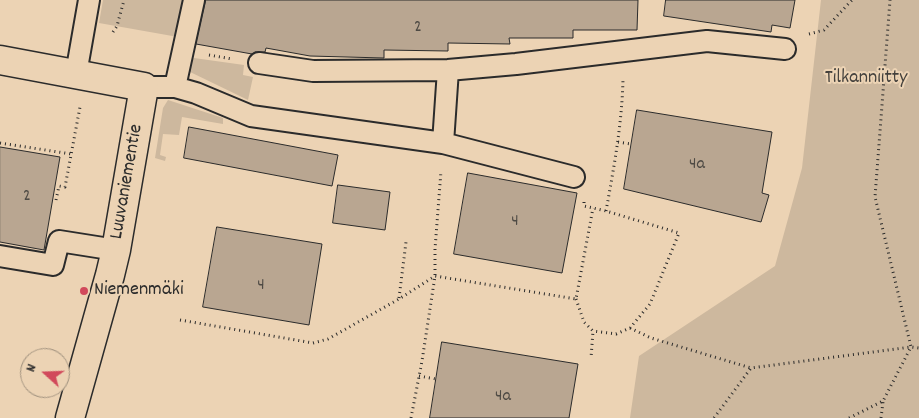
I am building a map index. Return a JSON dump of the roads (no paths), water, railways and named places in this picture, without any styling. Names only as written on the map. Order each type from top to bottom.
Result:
[{"type":"street","points":[[0,60],[144,86]]},
{"type":"street","name":"Luuvaniementie","points":[[70,418],[116,250],[144,86]]},
{"type":"lane","points":[[76,74],[89,0]]},
{"type":"lane","points":[[175,87],[194,0]]},
{"type":"lane","points":[[259,62],[313,71],[448,70],[516,64],[707,41],[785,49]]},
{"type":"lane","points":[[442,143],[448,70]]},
{"type":"lane","points":[[144,86],[175,87],[196,92],[251,116],[442,143],[574,177]]},
{"type":"lane","points":[[0,256],[53,265],[59,241],[116,250]]},
{"type":"place","name":"Niemenmäki","points":[[84,291]]},
{"type":"park label","name":"Tilkanniitty","points":[[866,79]]}]
